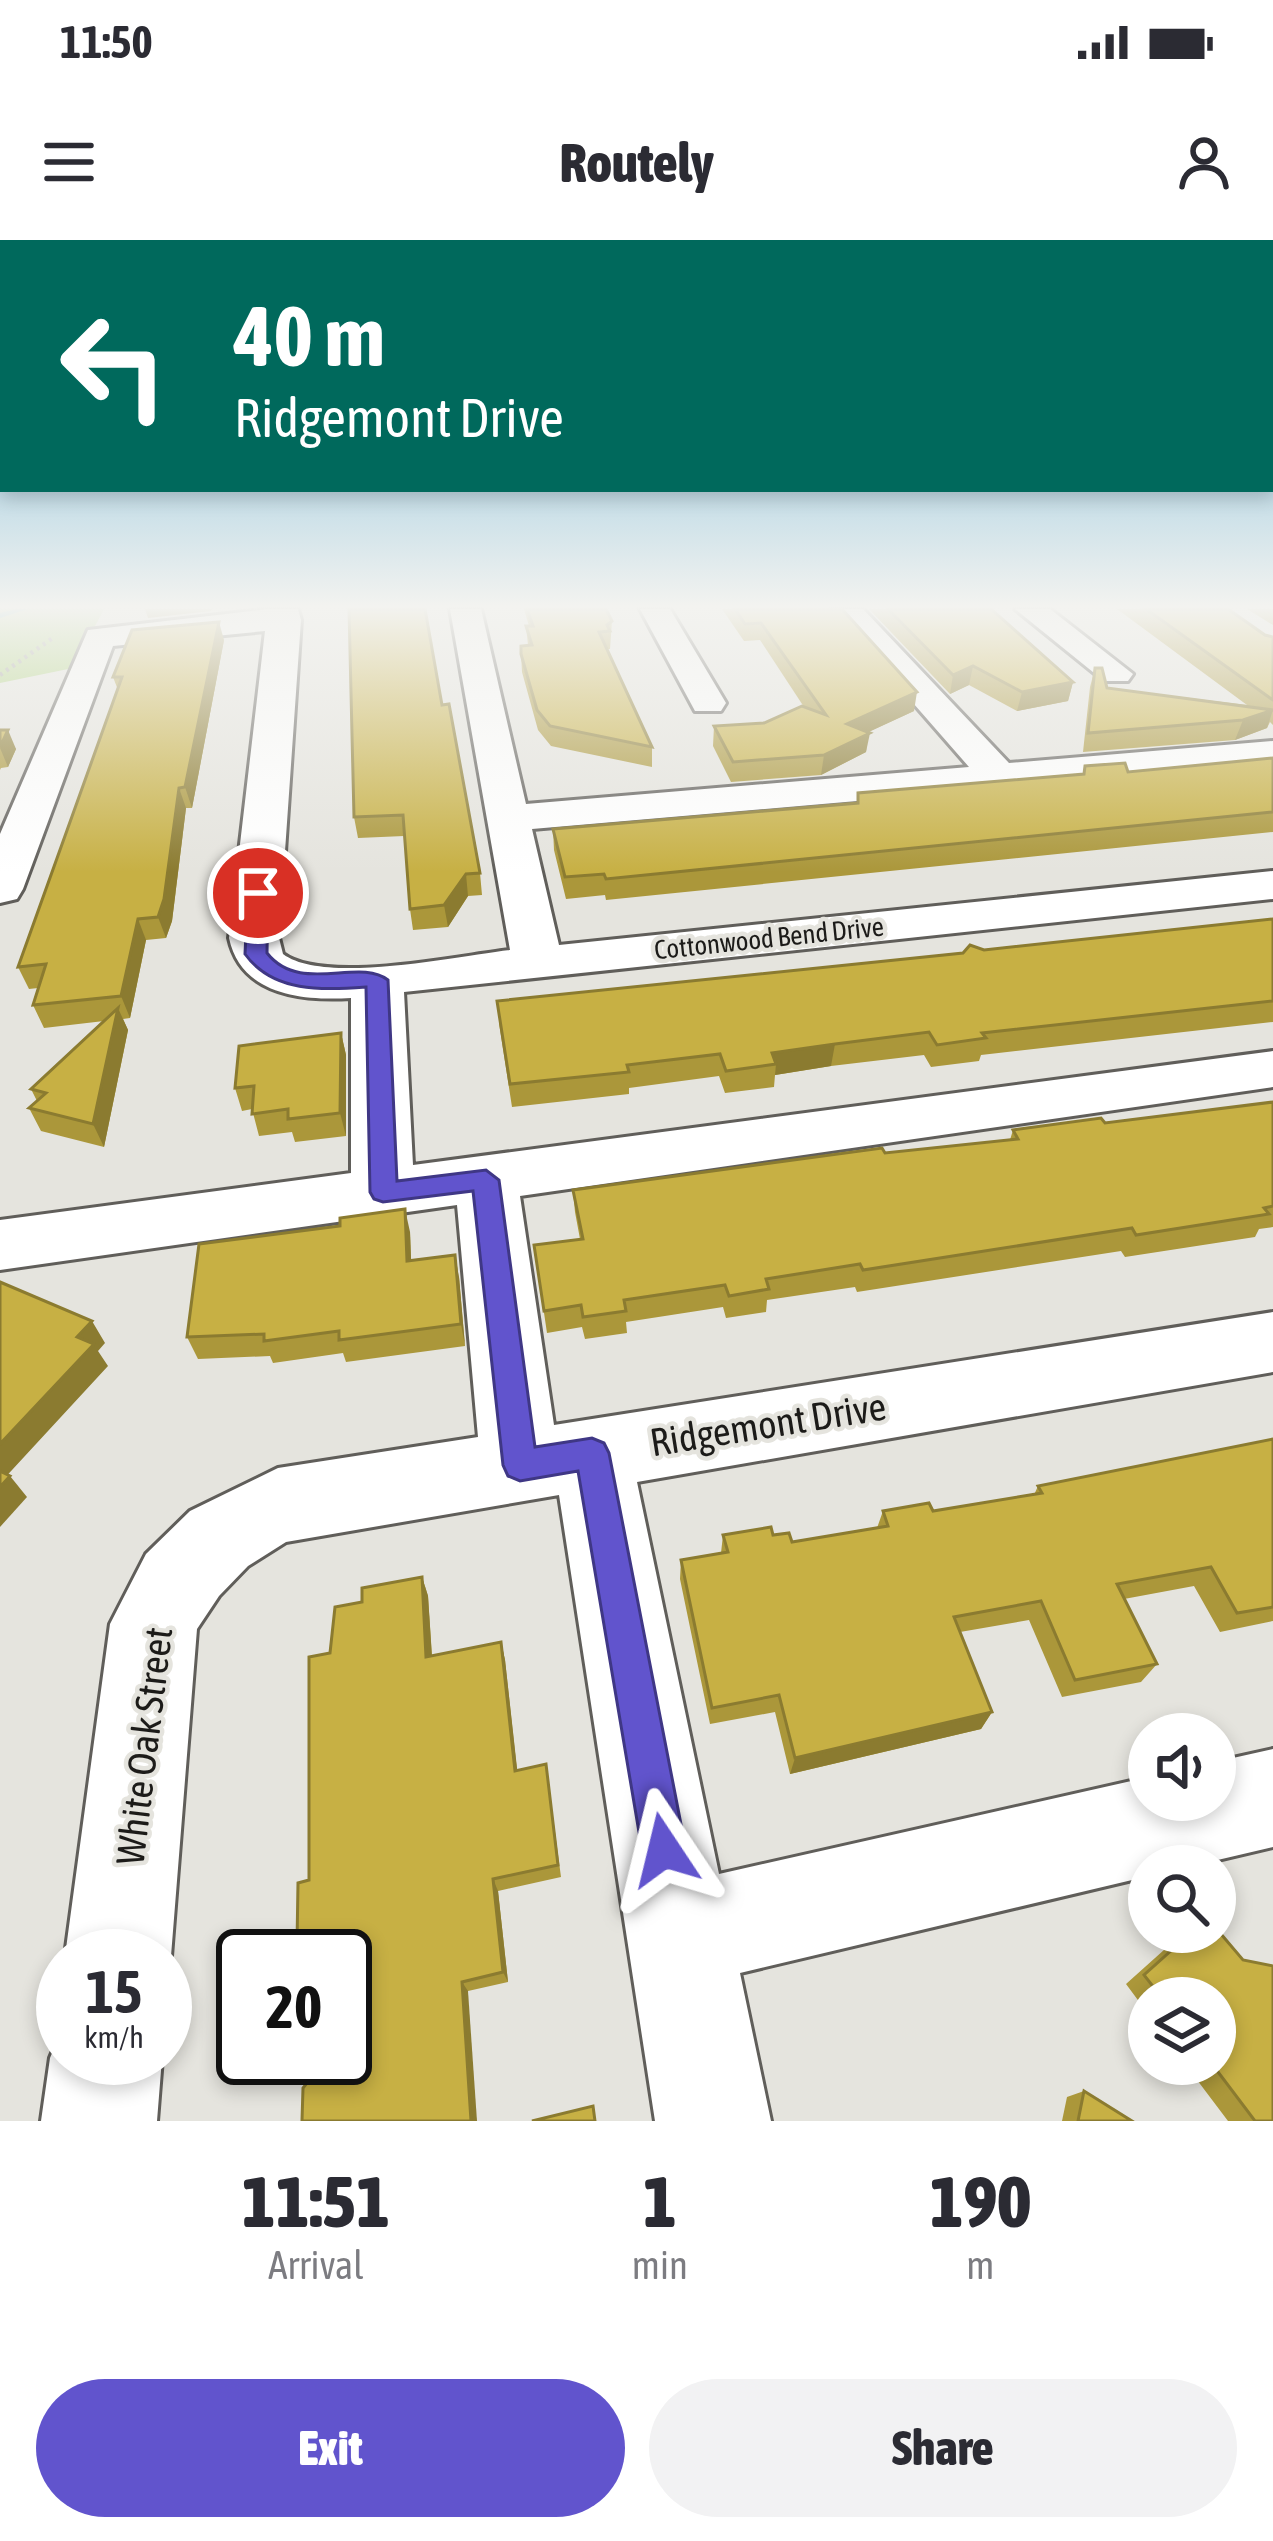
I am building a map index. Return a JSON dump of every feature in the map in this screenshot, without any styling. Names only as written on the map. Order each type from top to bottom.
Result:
[{"type":"street","points":[[0,889],[77,697]]},
{"type":"street","name":"Cottonwood Bend Drive","points":[[276,697],[256,954],[267,968],[315,984],[1273,885]]},
{"type":"street","points":[[483,697],[538,963]]},
{"type":"street","points":[[704,697],[708,703]]},
{"type":"street","points":[[926,697],[999,776]]},
{"type":"street","points":[[21,733],[64,730]]},
{"type":"street","points":[[508,818],[1273,753]]},
{"type":"street","points":[[377,980],[383,1192]]},
{"type":"street","points":[[0,1245],[1273,1069]]},
{"type":"street","points":[[486,1180],[680,1935],[713,2121]]},
{"type":"street","name":"Ridgemont Drive","points":[[202,1548],[239,1522],[278,1506],[1273,1342]]},
{"type":"street","name":"White Oak Street","points":[[121,1929],[154,1624],[174,1583],[202,1548]]},
{"type":"street","points":[[680,1935],[1273,1798]]},
{"type":"street","points":[[100,2121],[103,2085]]},
{"type":"building","points":[[115,697],[204,697],[185,787],[179,788],[164,899],[158,917],[138,919],[121,996],[33,1005],[46,964],[18,967]]},
{"type":"building","points":[[351,697],[441,697],[442,705],[449,704],[480,873],[466,874],[444,905],[410,909],[403,815],[354,817]]},
{"type":"building","points":[[533,697],[629,697],[652,747],[550,726]]},
{"type":"building","points":[[813,697],[907,697],[847,724],[870,733],[824,755],[733,762],[714,726],[764,723],[802,706],[826,715]]},
{"type":"building","points":[[1092,697],[1173,697],[1273,710],[1243,720],[1088,733]]},
{"type":"building","points":[[1273,758],[1273,812],[606,879],[604,874],[565,877],[553,829],[858,803],[858,793],[1084,774],[1085,766],[1125,763],[1128,772]]},
{"type":"building","points":[[1273,919],[1273,1001],[982,1033],[986,1038],[937,1045],[929,1032],[835,1044],[772,1053],[776,1064],[726,1071],[720,1054],[627,1065],[629,1072],[510,1084],[497,1001],[963,953],[970,945],[984,950]]},
{"type":"building","points":[[118,1008],[93,1124],[29,1108],[46,1093],[31,1089]]},
{"type":"building","points":[[341,1033],[340,1113],[288,1119],[288,1109],[252,1114],[254,1086],[235,1088],[239,1046]]},
{"type":"building","points":[[1273,1102],[1273,1206],[1264,1208],[1269,1214],[1136,1235],[1132,1228],[863,1270],[860,1264],[766,1279],[769,1289],[729,1296],[725,1285],[624,1300],[626,1311],[583,1317],[581,1305],[544,1311],[534,1245],[583,1239],[573,1190],[882,1148],[885,1153],[1018,1139],[1013,1130],[1101,1118],[1105,1123]]},
{"type":"building","points":[[405,1209],[407,1261],[455,1255],[461,1324],[339,1340],[339,1331],[264,1341],[264,1334],[187,1337],[199,1244],[340,1226],[340,1218]]},
{"type":"building","points":[[0,1282],[92,1321],[77,1337],[94,1344],[0,1444]]},
{"type":"building","points":[[1273,1439],[1273,1607],[1237,1613],[1211,1567],[1117,1584],[1157,1664],[1075,1680],[1041,1601],[954,1617],[992,1712],[795,1758],[779,1695],[712,1708],[681,1560],[728,1552],[723,1535],[771,1527],[773,1535],[789,1533],[792,1542],[888,1526],[883,1511],[929,1503],[933,1511],[1042,1493],[1038,1486]]},
{"type":"building","points":[[422,1577],[426,1657],[501,1642],[515,1771],[546,1764],[558,1865],[493,1879],[503,1972],[462,1982],[471,2121],[302,2121],[305,2085],[372,2085],[372,1929],[297,1929],[298,1883],[309,1880],[309,1657],[330,1653],[335,1607],[362,1602],[362,1588]]},
{"type":"building","points":[[1236,1952],[1243,1960],[1273,1966],[1273,2121],[1255,2121],[1228,2085],[1236,2085],[1236,1977],[1144,1975],[1169,1953]]},
{"type":"building","points":[[1084,2091],[1132,2121],[1078,2121]]},
{"type":"building","points":[[593,2106],[595,2121],[532,2121]]},
{"type":"route","points":[[258,893],[254,938],[256,954],[267,968],[315,984],[377,980],[383,1192],[486,1180],[520,1465],[592,1453],[664,1850]]}]
